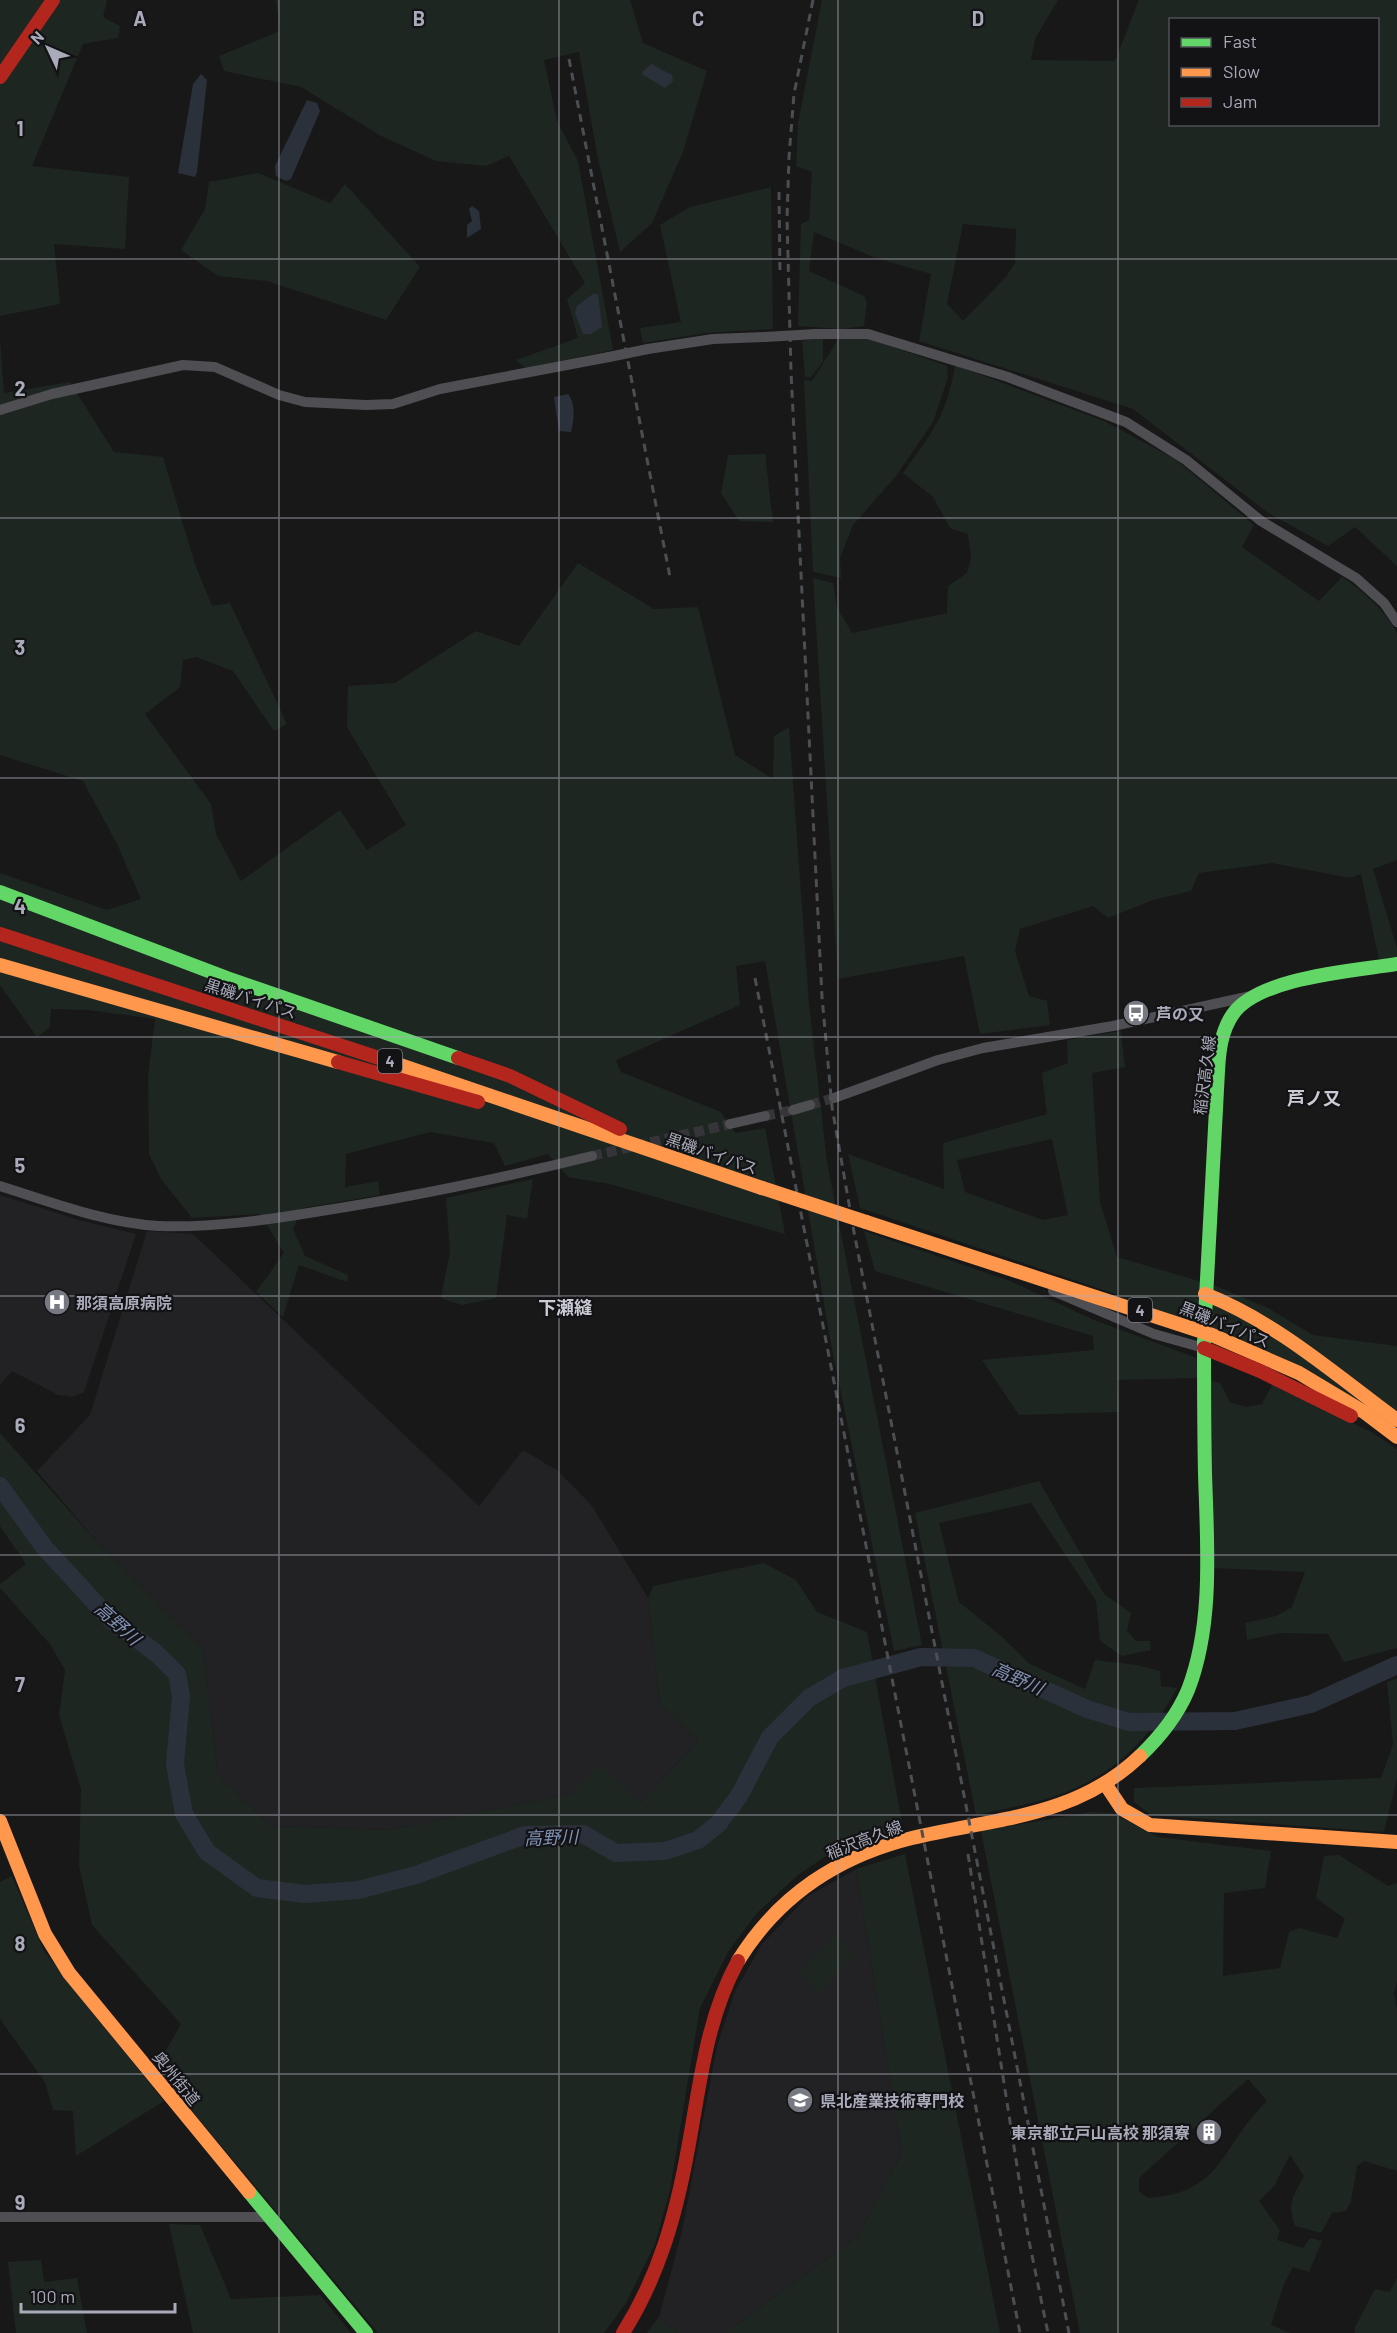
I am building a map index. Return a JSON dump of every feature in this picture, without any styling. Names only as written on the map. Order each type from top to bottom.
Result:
[{"type":"main road","points":[[0,77],[52,0]]},
{"type":"main road","name":"4","points":[[0,892],[227,978],[510,1076],[579,1108],[678,1160]]},
{"type":"main road","name":"黒磯バイパス","points":[[0,934],[553,1115],[762,1188],[1165,1318],[1266,1358],[1332,1392],[1397,1437]]},
{"type":"main road","name":"稲沢高久線","points":[[1205,1317],[1220,1052],[1230,1019],[1238,1007],[1254,995],[1397,964]]},
{"type":"main road","name":"4","points":[[0,965],[449,1095],[553,1115]]},
{"type":"main road","points":[[1205,1294],[1228,1303],[1272,1328],[1397,1420]]},
{"type":"main road","points":[[1204,1343],[1397,1442]]},
{"type":"main road","name":"稲沢高久線","points":[[623,2333],[654,2281],[679,2198],[713,2018],[733,1970],[763,1926],[802,1888],[850,1859],[903,1839],[1046,1809],[1080,1798],[1106,1785],[1157,1739],[1184,1700],[1193,1673],[1206,1604],[1208,1564],[1204,1343]]},
{"type":"main road","points":[[1106,1785],[1122,1809],[1150,1826],[1397,1842]]},
{"type":"main road","name":"奥州街道","points":[[0,1821],[45,1934],[69,1973],[366,2333]]},
{"type":"street","points":[[0,410],[52,393],[183,365],[215,367],[279,395],[305,402],[393,404],[440,389],[648,349],[713,339],[868,334],[1008,377],[1126,422],[1185,460],[1262,521],[1356,578],[1384,603],[1397,622]]},
{"type":"street","points":[[834,1098],[938,1060],[982,1048],[1113,1026],[1254,995]]},
{"type":"street","points":[[793,1110],[810,1105]]},
{"type":"street","points":[[730,1124],[765,1116]]},
{"type":"street","points":[[0,1186],[69,1207],[134,1223],[179,1226],[222,1224],[389,1201],[592,1156]]},
{"type":"street","points":[[1004,1266],[1104,1314],[1155,1334],[1204,1343]]},
{"type":"street","points":[[0,2217],[268,2217]]},
{"type":"shaded area","points":[[0,0],[107,0],[103,17],[120,26],[118,38],[83,44],[32,166],[129,177],[125,249],[54,244],[60,304],[0,316]]},
{"type":"shaded area","points":[[276,0],[630,0],[643,43],[707,71],[683,152],[652,223],[620,252],[598,159],[579,52],[544,60],[557,121],[578,161],[613,350],[525,368],[516,360],[578,338],[567,299],[585,283],[509,156],[486,166],[436,161],[381,136],[301,87],[224,71],[219,56],[280,31]]},
{"type":"shaded area","points":[[822,0],[1058,0],[1035,39],[1031,60],[1115,61],[1139,0],[1397,0],[1397,566],[1355,527],[1328,546],[1267,512],[1133,409],[919,341],[931,274],[876,258],[814,232],[809,271],[864,296],[867,302],[864,326],[842,329],[798,326],[801,224],[809,220],[812,172],[796,166],[798,123]],"holes":[[[963,224],[1016,229],[1015,263],[1006,277],[963,321],[947,304]]]},
{"type":"shaded area","points":[[651,64],[672,75],[673,81],[665,88],[643,75],[642,72]]},
{"type":"shaded area","points":[[201,74],[207,80],[195,177],[178,173],[193,84]]},
{"type":"shaded area","points":[[307,100],[317,103],[320,111],[291,179],[286,181],[276,176],[275,166]]},
{"type":"shaded area","points":[[258,173],[330,203],[345,184],[420,267],[386,320],[267,281],[218,276],[181,250],[205,209],[209,182]]},
{"type":"shaded area","points":[[771,187],[773,329],[706,333],[643,343],[640,328],[681,322],[660,225],[690,207]]},
{"type":"shaded area","points":[[472,206],[479,211],[481,229],[467,238],[467,225],[472,221],[469,209]]},
{"type":"shaded area","points":[[593,294],[598,294],[602,327],[591,334],[583,334],[575,313],[577,306]]},
{"type":"shaded area","points":[[823,338],[823,362],[811,377],[805,377],[802,341]]},
{"type":"shaded area","points":[[839,338],[867,338],[947,366],[948,377],[933,422],[896,476],[853,525],[840,558],[841,578],[813,572],[804,380],[812,381]]},
{"type":"shaded area","points":[[0,340],[4,393],[70,382],[114,452],[163,457],[195,564],[212,606],[230,603],[287,724],[274,731],[233,671],[196,657],[183,660],[180,687],[145,714],[211,804],[216,834],[241,881],[340,810],[367,850],[406,825],[347,727],[348,686],[395,683],[476,631],[519,646],[578,563],[654,609],[698,607],[735,755],[773,779],[774,736],[789,727],[809,1004],[827,1162],[922,1645],[894,1651],[831,1344],[765,961],[736,966],[740,1005],[616,1060],[621,1072],[721,1112],[735,1133],[765,1128],[785,1234],[610,1184],[568,1177],[548,1154],[505,1166],[494,1143],[430,1132],[346,1154],[345,1187],[378,1181],[380,1195],[302,1208],[293,1229],[305,1256],[348,1275],[347,1282],[299,1265],[283,1317],[256,1292],[284,1253],[260,1214],[192,1218],[161,1179],[149,1154],[148,1076],[155,1019],[88,1010],[51,1009],[50,1027],[37,1037],[0,985],[0,873],[107,910],[141,899],[117,844],[83,781],[0,755]]},
{"type":"shaded area","points":[[955,365],[1104,421],[1175,459],[1254,525],[1242,547],[1319,601],[1342,577],[1366,595],[1386,616],[1397,633],[1397,860],[1373,869],[1397,948],[1397,962],[1387,959],[1379,960],[1361,874],[1350,878],[1272,863],[1199,873],[1191,891],[1153,900],[1108,918],[1093,906],[1020,929],[1015,951],[1029,996],[1047,1001],[1050,1025],[980,1034],[964,956],[838,979],[813,578],[833,583],[837,607],[852,633],[947,613],[948,586],[967,573],[971,558],[968,534],[950,528],[933,497],[903,473],[943,411]]},
{"type":"shaded area","points":[[568,394],[573,407],[571,432],[559,431],[554,397]]},
{"type":"shaded area","points":[[765,454],[773,522],[739,521],[721,493],[728,455]]},
{"type":"shaded area","points":[[1121,1031],[1125,1067],[1092,1073],[1100,1202],[1117,1257],[1216,1286],[1268,1308],[1313,1335],[1397,1346],[1397,1426],[1139,1302],[860,1208],[848,1154],[944,1189],[943,1143],[1047,1114],[1042,1073],[1068,1063],[1067,1040]],"holes":[[[1052,1139],[1068,1215],[1043,1220],[965,1192],[957,1160]]]},
{"type":"shaded area","points":[[533,1179],[527,1219],[507,1215],[496,1298],[462,1305],[441,1298],[450,1252],[446,1198]]},
{"type":"shaded area","name":"那須高原病院","points":[[0,1195],[79,1220],[136,1234],[84,1392],[73,1397],[58,1395],[12,1371],[0,1385]]},
{"type":"shaded area","points":[[147,1231],[193,1234],[479,1506],[523,1450],[558,1471],[592,1506],[648,1598],[660,1705],[699,1740],[641,1802],[600,1766],[571,1794],[389,1830],[270,1826],[218,1775],[203,1650],[98,1543],[37,1471],[90,1415]]},
{"type":"shaded area","points":[[864,1231],[1010,1281],[1094,1320],[1197,1358],[1197,1378],[1117,1380],[1119,1412],[1019,1415],[982,1360],[1094,1350],[1093,1336],[875,1271]]},
{"type":"shaded area","points":[[1209,1380],[1220,1383],[1230,1402],[1246,1407],[1262,1404],[1273,1383],[1371,1432],[1397,1449],[1397,1648],[1344,1662],[1328,1634],[1281,1633],[1247,1640],[1245,1623],[1276,1616],[1292,1607],[1305,1572],[1212,1568]]},
{"type":"shaded area","points":[[0,1433],[98,1543],[203,1650],[218,1775],[270,1826],[389,1830],[571,1794],[600,1765],[641,1802],[699,1740],[660,1705],[648,1598],[653,1586],[764,1563],[796,1580],[817,1612],[867,1632],[903,1828],[826,1856],[798,1875],[756,1914],[728,1952],[700,2008],[670,2190],[655,2244],[626,2303],[604,2333],[378,2333],[156,2068],[181,2024],[92,1925],[79,1865],[81,1789],[59,1715],[65,1670],[50,1644],[0,1588],[0,1584],[26,1564],[0,1526]]},
{"type":"shaded area","points":[[1039,1481],[1104,1594],[1131,1613],[1127,1631],[1136,1641],[1150,1641],[1151,1650],[1122,1656],[1100,1641],[1096,1601],[1031,1503],[939,1523],[959,1602],[1001,1636],[1030,1664],[1085,1689],[1095,1660],[1137,1665],[1160,1671],[1161,1686],[1177,1688],[1154,1725],[1140,1741],[1126,1756],[1092,1780],[1043,1800],[976,1815],[915,1513]]},
{"type":"shaded area","points":[[1397,1678],[1397,1778],[1384,1832],[1151,1815],[1134,1802],[1134,1788],[1381,1778],[1393,1744],[1387,1682]]},
{"type":"shaded area","points":[[1091,1812],[1112,1813],[1158,1837],[1271,1851],[1265,1888],[1224,1893],[1223,1976],[1280,1968],[1289,1932],[1299,1928],[1337,1938],[1345,1919],[1316,1898],[1324,1856],[1339,1855],[1388,1886],[1397,1883],[1397,1982],[1394,1993],[1397,2009],[1397,2171],[1364,2161],[1357,2166],[1351,2201],[1346,2211],[1332,2213],[1321,2233],[1295,2226],[1291,2205],[1304,2176],[1290,2155],[1274,2186],[1259,2201],[1280,2230],[1277,2240],[1303,2248],[1310,2238],[1322,2241],[1309,2272],[1293,2267],[1284,2284],[1271,2325],[1290,2333],[1080,2333],[981,1831]],"holes":[[[1248,2079],[1267,2101],[1207,2177],[1192,2187],[1173,2194],[1148,2198],[1139,2191],[1139,2178]]]},
{"type":"shaded area","points":[[905,1854],[1000,2333],[726,2333],[858,2236],[902,2153],[856,1869]]},
{"type":"shaded area","name":"県北産業技術専門校","points":[[856,1869],[902,2153],[858,2236],[726,2333],[677,2333],[659,2317],[682,2231],[717,2046],[735,1991],[762,1944],[808,1896]]},
{"type":"shaded area","points":[[12,1876],[44,1951],[164,2101],[76,2156],[73,2111],[53,2110],[45,2082],[0,2019],[0,1882]]},
{"type":"shaded area","points":[[834,1935],[855,1954],[818,1993],[797,1973]]},
{"type":"shaded area","points":[[169,2224],[200,2225],[231,2299],[320,2295],[351,2333],[193,2333]]},
{"type":"shaded area","points":[[41,2260],[44,2282],[77,2278],[87,2333],[16,2333],[8,2262]]},
{"type":"shaded area","points":[[1397,2278],[1397,2333],[1355,2333],[1354,2329],[1375,2289],[1390,2292]]},
{"type":"shaded area","points":[[659,2317],[677,2333],[647,2333]]},
{"type":"waterway","name":"高野川","points":[[0,1486],[44,1547],[110,1619],[156,1653],[177,1674],[181,1696],[175,1764],[184,1814],[207,1852],[257,1888],[305,1894],[358,1890],[416,1875],[525,1835],[583,1834],[616,1853],[665,1851],[698,1840],[718,1824],[739,1796],[770,1737],[809,1698],[843,1678],[921,1657],[974,1658],[1087,1709],[1129,1722],[1235,1721],[1311,1704],[1397,1665]]},
{"type":"tunnel","points":[[810,1105],[834,1098]]},
{"type":"tunnel","points":[[765,1116],[793,1110]]},
{"type":"tunnel","points":[[592,1156],[730,1124]]},
{"type":"railway","points":[[813,0],[794,94],[787,218],[791,372],[822,997],[832,1107],[854,1232],[1069,2333]]},
{"type":"railway","points":[[569,59],[670,577]]},
{"type":"railway","points":[[779,192],[780,273]]},
{"type":"railway","points":[[755,978],[1020,2333]]},
{"type":"railway","points":[[968,1854],[1028,2236],[1048,2333]]},
{"type":"traffic: fast","points":[[0,892],[227,978],[458,1058]]},
{"type":"traffic: fast","points":[[1205,1317],[1218,1064],[1221,1042],[1229,1021],[1246,1002],[1285,984],[1333,973],[1397,964]]},
{"type":"traffic: fast","points":[[1140,1756],[1167,1726],[1184,1700],[1202,1638],[1207,1583],[1204,1340]]},
{"type":"traffic: fast","points":[[249,2192],[366,2333]]},
{"type":"traffic: slow","points":[[0,965],[338,1062]]},
{"type":"traffic: slow","points":[[391,1062],[762,1188]]},
{"type":"traffic: slow","points":[[762,1188],[866,1222]]},
{"type":"traffic: slow","points":[[866,1222],[1212,1335],[1299,1373],[1364,1412],[1397,1437]]},
{"type":"traffic: slow","points":[[1205,1294],[1281,1334],[1397,1420]]},
{"type":"traffic: slow","points":[[738,1961],[754,1938],[791,1898],[835,1868],[885,1846],[912,1838],[1003,1820],[1061,1804],[1115,1777],[1140,1756]]},
{"type":"traffic: slow","points":[[1106,1785],[1122,1809],[1150,1825],[1397,1842]]},
{"type":"traffic: slow","points":[[0,1821],[45,1934],[69,1973],[249,2192]]},
{"type":"traffic: jam","points":[[0,77],[53,0]]},
{"type":"traffic: jam","points":[[0,934],[391,1062]]},
{"type":"traffic: jam","points":[[458,1058],[510,1076],[620,1129]]},
{"type":"traffic: jam","points":[[338,1062],[478,1102]]},
{"type":"traffic: jam","points":[[1204,1348],[1260,1371],[1351,1416]]},
{"type":"traffic: jam","points":[[623,2333],[647,2289],[672,2221],[711,2029],[727,1983],[738,1961]]},
{"type":"place","name":"芦の又","points":[[1136,1013]]},
{"type":"place","name":"那須高原病院","points":[[57,1302]]},
{"type":"place","name":"県北産業技術専門校","points":[[800,2100]]},
{"type":"place","name":"東京都立戸山高校 那須寮","points":[[1209,2132]]},
{"type":"district","name":"芦ノ又","points":[[1314,1098]]},
{"type":"district","name":"下瀬縫","points":[[565,1307]]}]
